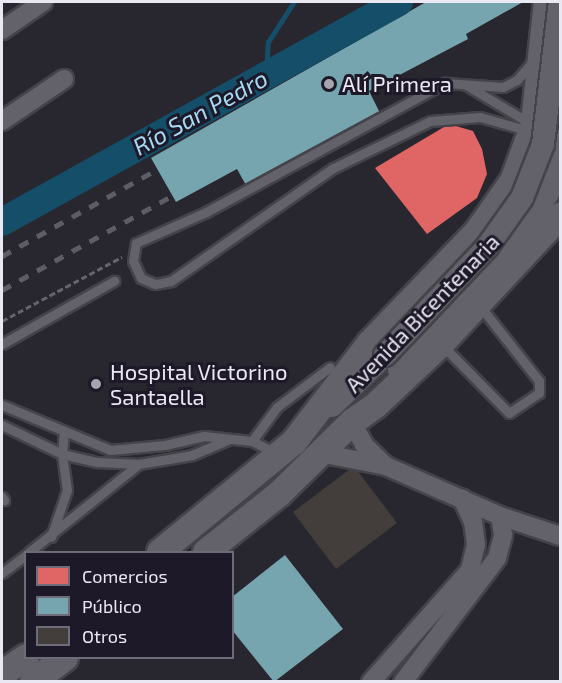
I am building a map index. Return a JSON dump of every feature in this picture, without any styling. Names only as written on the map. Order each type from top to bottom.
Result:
[{"type":"main road","points":[[286,448],[370,343],[478,231],[513,181],[531,132],[561,145]]},
{"type":"main road","points":[[354,420],[376,405],[441,344],[557,218]]},
{"type":"main road","name":"Avenida Bicentenaria","points":[[207,551],[279,494],[354,420]]},
{"type":"main road","name":"Avenida Bicentenaria","points":[[161,551],[286,448]]},
{"type":"main road","points":[[2,674],[24,658]]},
{"type":"main road","points":[[33,681],[62,659]]},
{"type":"street","points":[[2,30],[44,2]]},
{"type":"street","points":[[531,132],[545,2]]},
{"type":"street","name":"Avenida Bicentenaria","points":[[354,420],[391,363],[500,233],[522,198],[545,135],[560,2]]},
{"type":"street","points":[[2,122],[64,80]]},
{"type":"street","name":"Avenida Bicentenaria","points":[[286,448],[391,363],[518,240],[548,192],[561,155]]},
{"type":"street","points":[[354,420],[369,451],[386,466]]},
{"type":"street","points":[[320,453],[386,466],[500,516],[561,536]]},
{"type":"street","points":[[371,681],[470,570],[476,545],[473,522],[462,498]]},
{"type":"street","points":[[403,681],[497,558],[503,535],[500,516]]},
{"type":"lane","points":[[531,132],[480,117],[430,121],[333,168],[171,281],[155,284],[141,278],[132,261],[136,243],[206,212],[445,83],[503,87],[517,80],[539,55]]},
{"type":"lane","points":[[462,83],[523,119],[531,132]]},
{"type":"lane","points":[[2,344],[114,280]]},
{"type":"lane","points":[[441,344],[509,413],[539,393],[539,381],[478,304]]},
{"type":"lane","points":[[252,441],[277,407],[330,367]]},
{"type":"lane","points":[[2,405],[110,450],[165,445],[204,436],[252,441],[286,448]]},
{"type":"lane","points":[[2,425],[62,454],[139,464],[192,455],[229,440]]},
{"type":"lane","points":[[51,537],[67,489],[62,454],[64,432]]},
{"type":"lane","points":[[30,551],[51,537],[139,464]]},
{"type":"lane","points":[[2,573],[24,556]]},
{"type":"path","points":[[2,321],[106,264],[122,257],[132,261]]},
{"type":"building: Comercios","points":[[449,124],[473,131],[482,149],[487,174],[477,198],[427,234],[375,168]]},
{"type":"building: Público","points":[[426,2],[523,2],[466,34],[468,39],[369,91],[380,113],[247,187],[237,169],[176,202],[151,158]]},
{"type":"building: Público","points":[[285,555],[343,629],[274,682],[234,632],[234,595]]},
{"type":"building: Otros","points":[[354,466],[397,523],[336,569],[293,512]]},
{"type":"waterway","points":[[266,76],[268,42],[294,2]]},
{"type":"waterway","name":"Río San Pedro","points":[[2,222],[399,2]]},
{"type":"railway","points":[[2,256],[154,171]]},
{"type":"railway","points":[[2,290],[170,197]]},
{"type":"place","name":"Alí Primera","points":[[329,84]]},
{"type":"place","name":"Hospital Victorino Santaella","points":[[96,384]]}]
